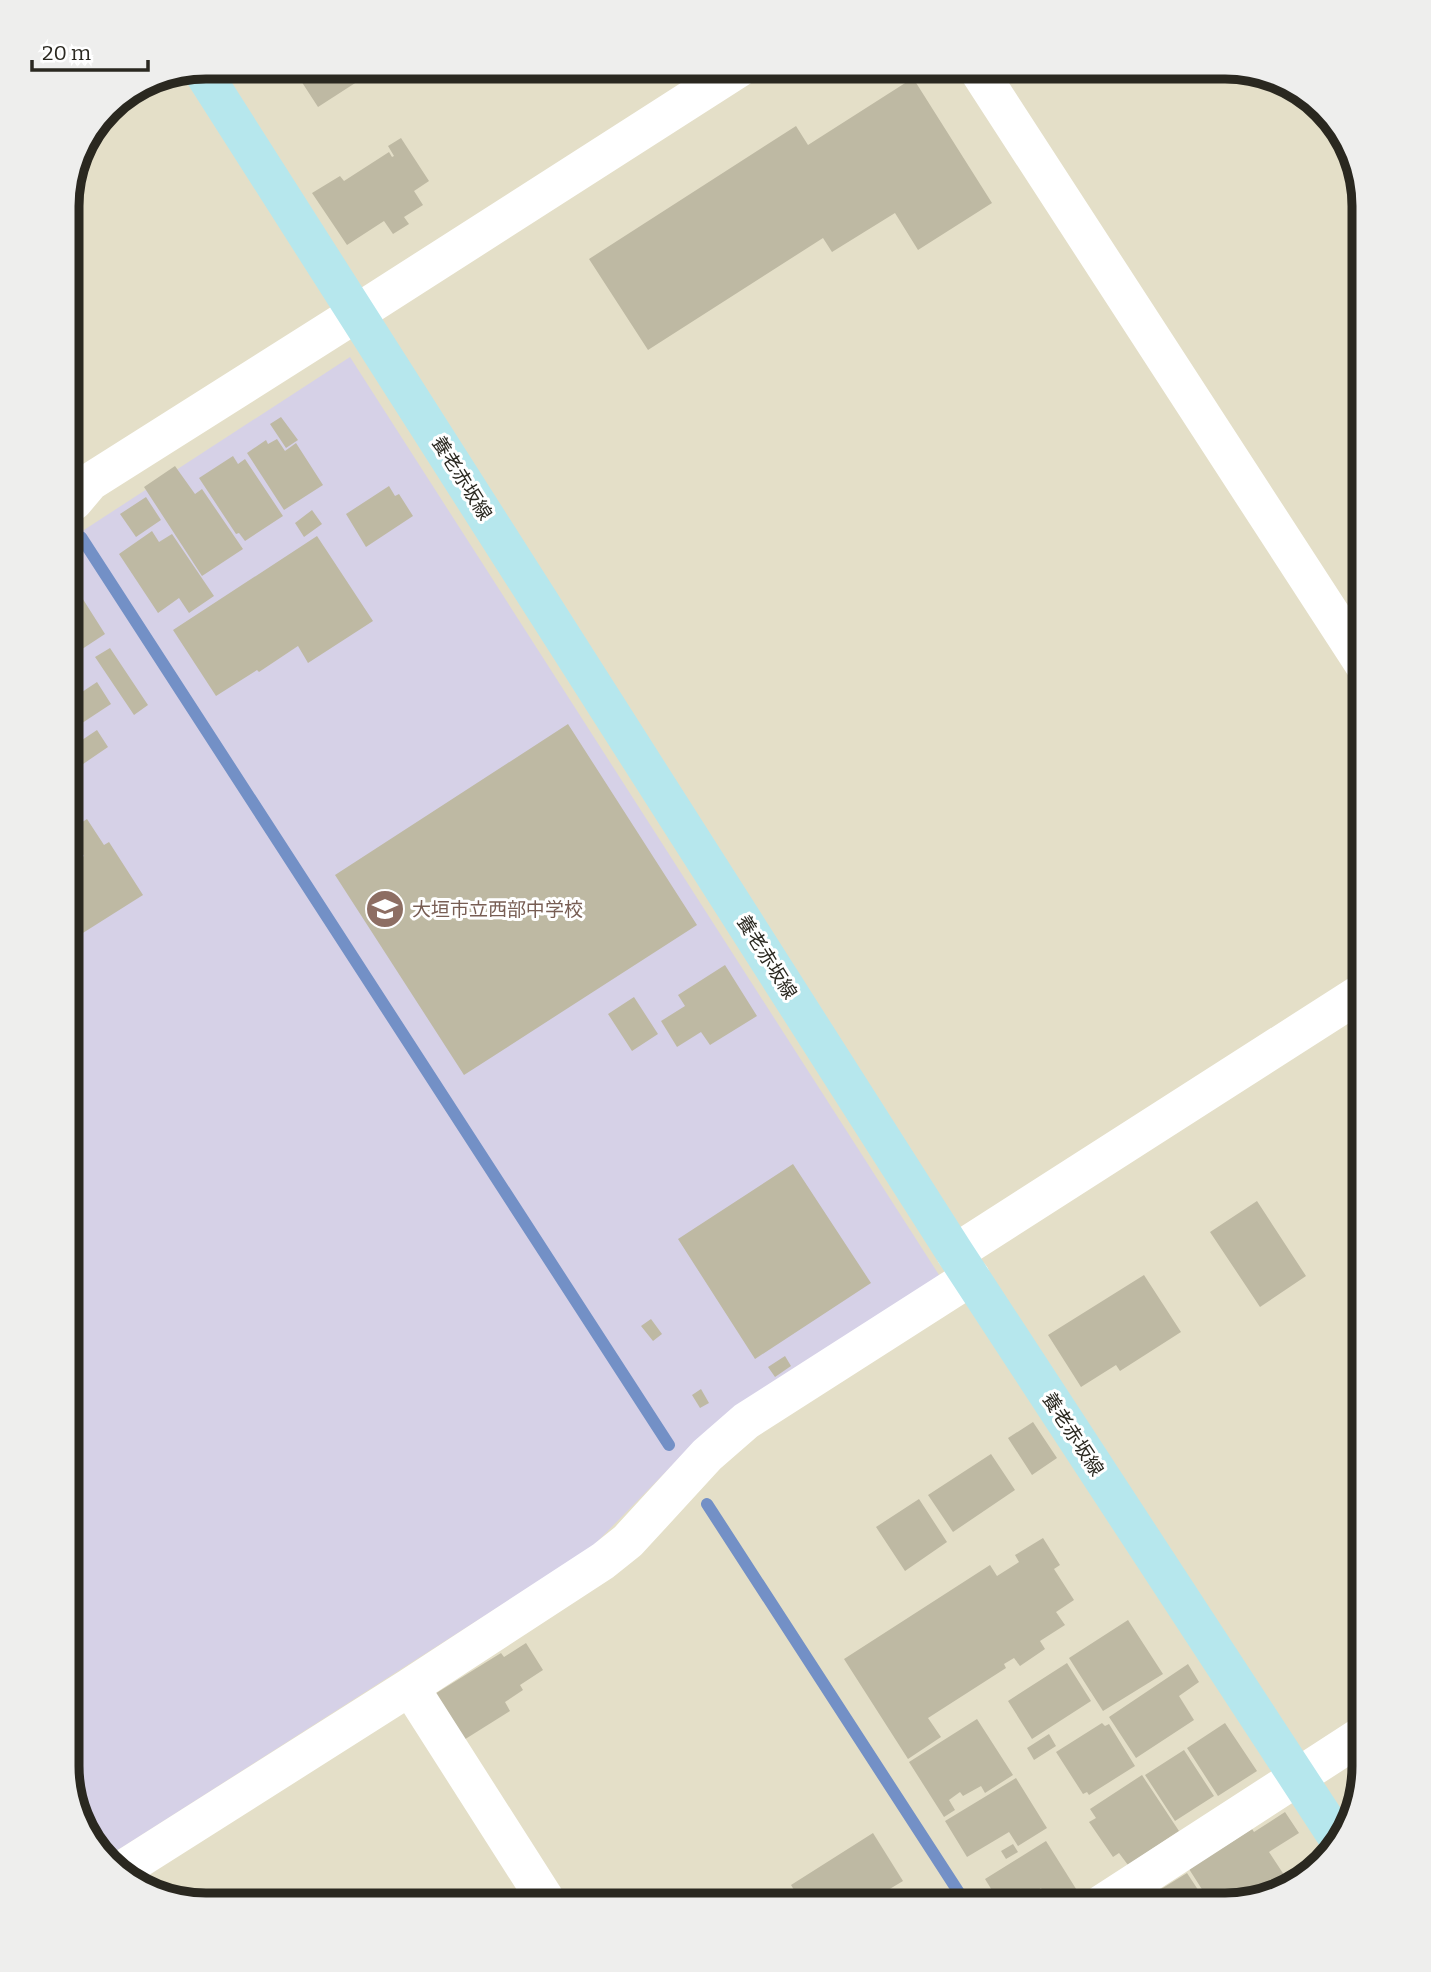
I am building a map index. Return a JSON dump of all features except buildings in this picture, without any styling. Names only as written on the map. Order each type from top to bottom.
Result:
[{"type":"main road","name":"養老赤坂線","points":[[207,79],[963,1265],[1333,1832]]},
{"type":"street","points":[[79,495],[90,482],[722,79]]},
{"type":"street","points":[[984,79],[1352,647]]},
{"type":"street","points":[[128,1866],[410,1688],[603,1561],[628,1541],[707,1455],[746,1420],[963,1265],[1352,999]]},
{"type":"street","points":[[410,1688],[541,1893]]},
{"type":"street","points":[[1118,1893],[1352,1742]]},
{"type":"shaded area","name":"大垣市立西部中学校","points":[[350,357],[941,1278],[698,1439],[592,1547],[113,1853],[88,1815],[79,1766],[79,533]]},
{"type":"waterway","points":[[81,537],[669,1445]]},
{"type":"waterway","points":[[707,1504],[959,1893]]},
{"type":"place","name":"大垣市立西部中学校","points":[[385,909]]}]
